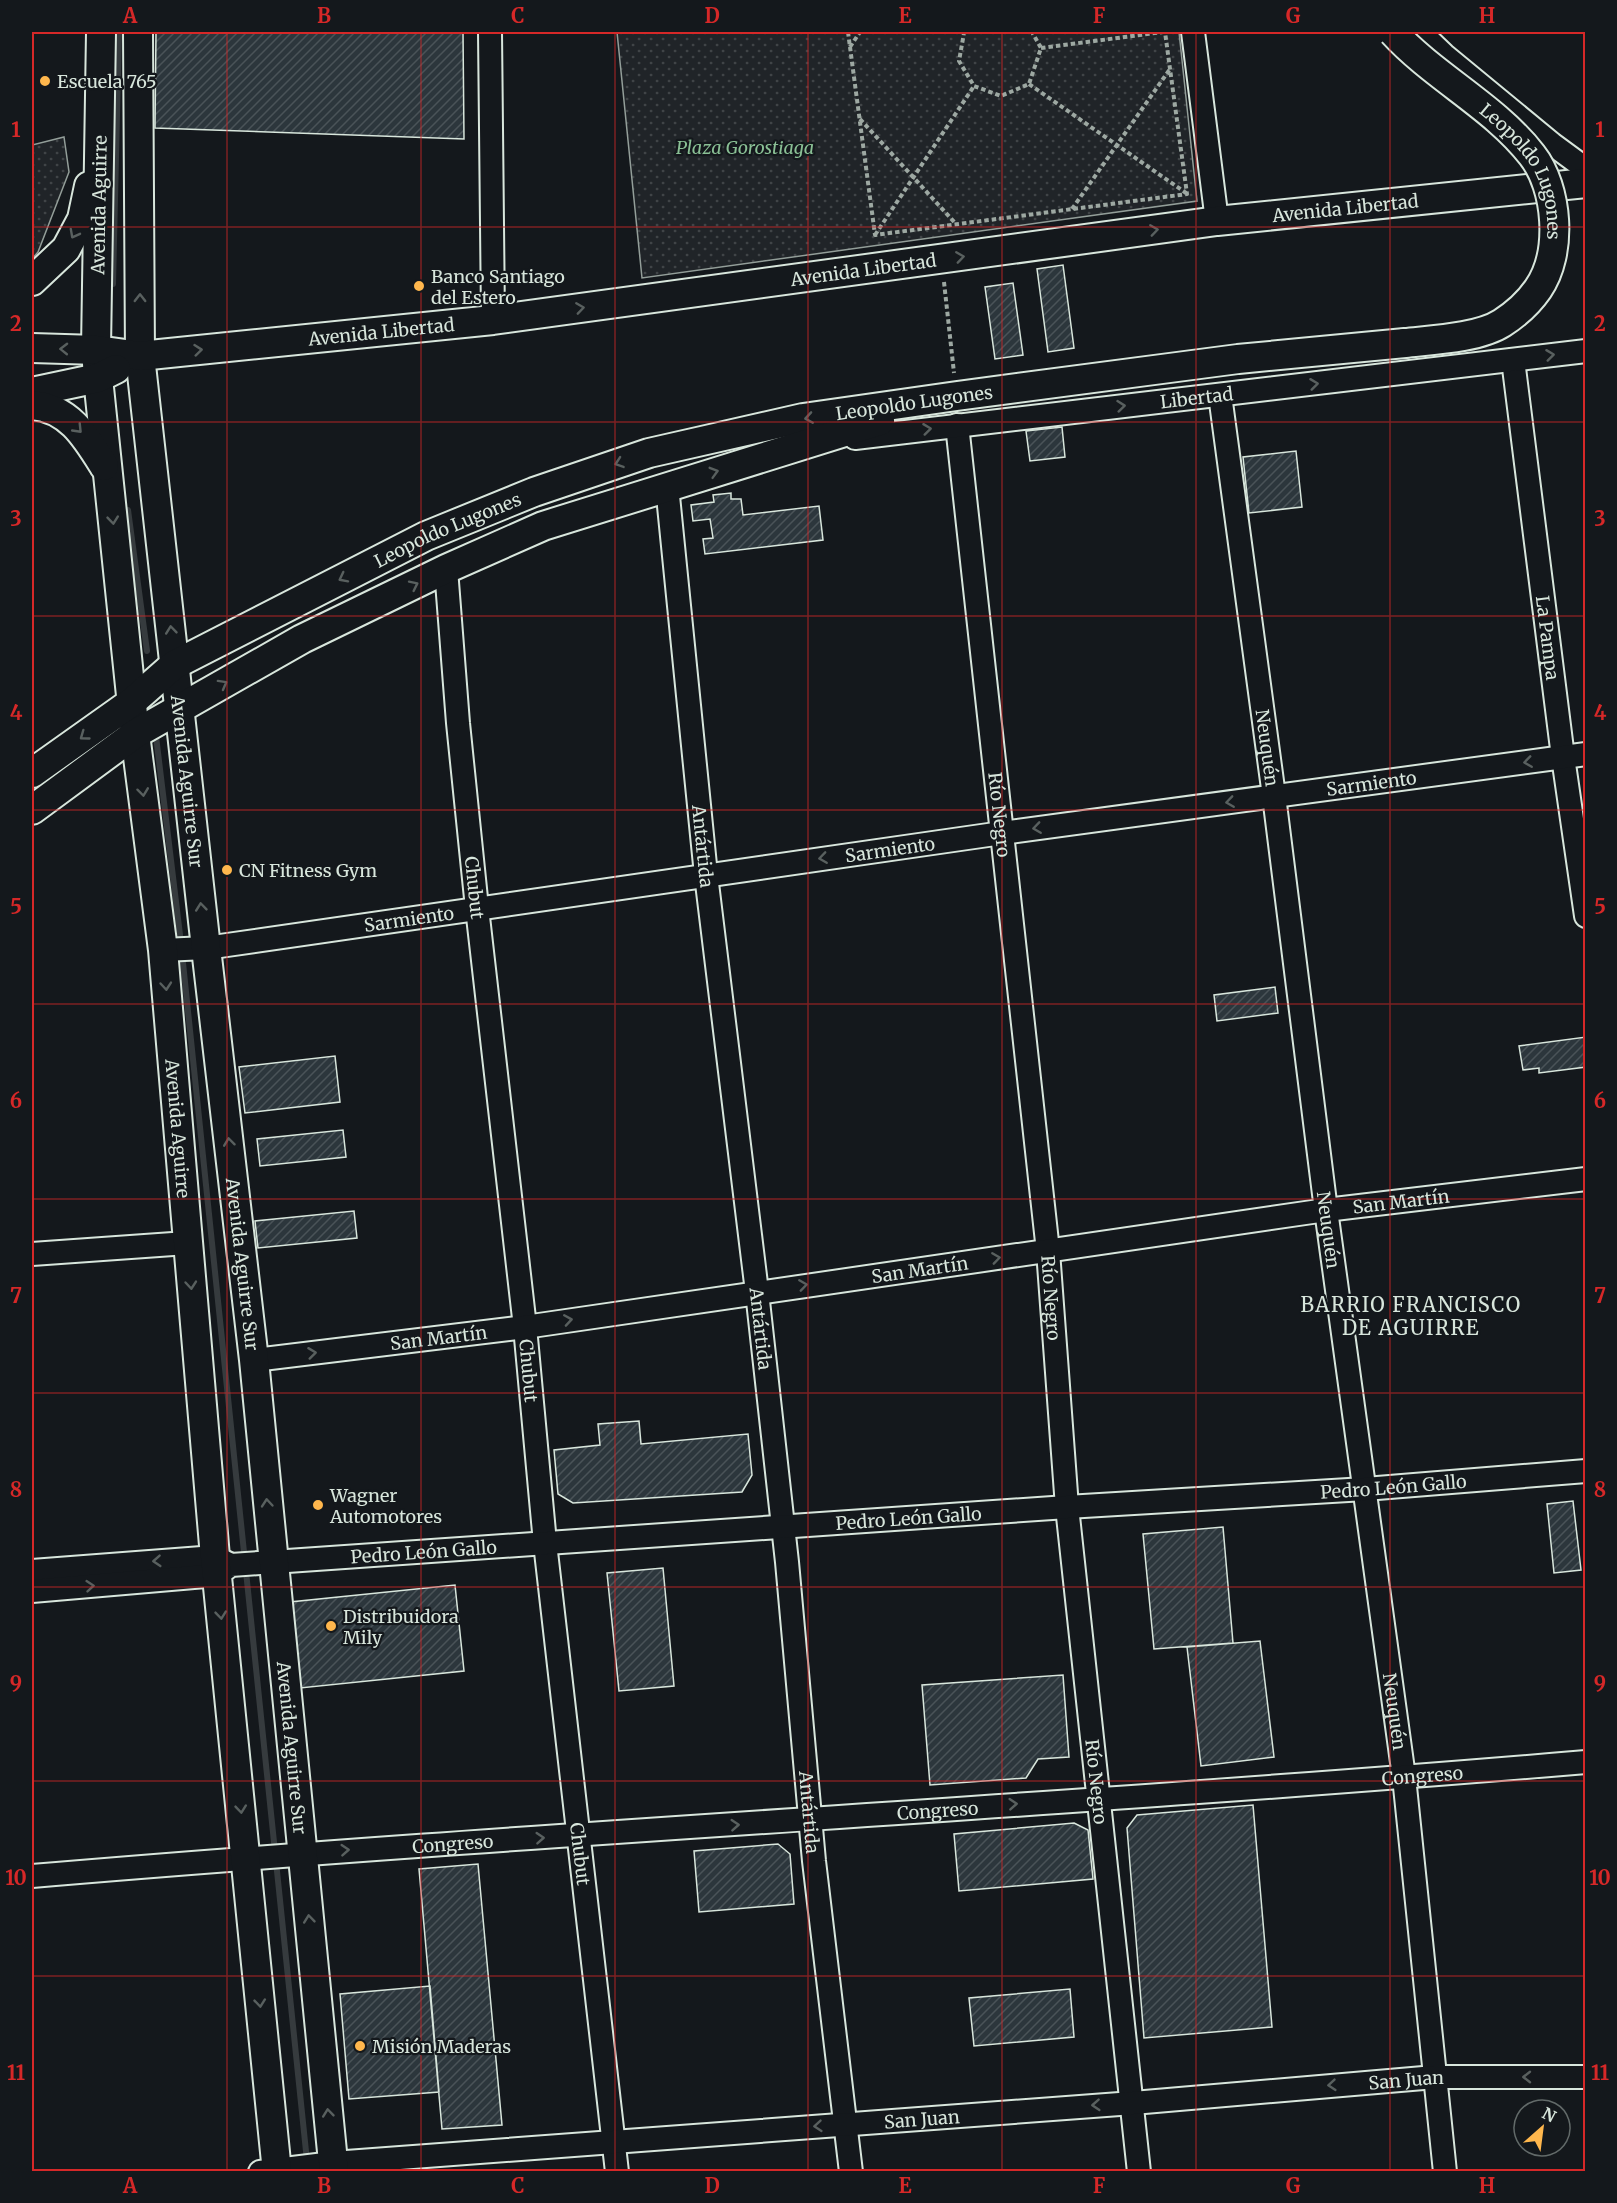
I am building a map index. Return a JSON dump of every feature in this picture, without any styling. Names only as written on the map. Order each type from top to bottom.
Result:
[{"type":"main road","name":"Avenida Aguirre","points":[[98,378],[101,32]]},
{"type":"main road","points":[[138,32],[140,356]]},
{"type":"main road","name":"Leopoldo Lugones","points":[[32,773],[132,702],[174,665],[426,536],[534,492],[639,456],[804,418],[1238,359],[1457,338],[1501,324],[1523,307],[1540,287],[1549,264],[1554,242],[1554,218],[1550,190],[1533,156],[1496,118],[1453,86],[1393,32]]},
{"type":"main road","points":[[32,281],[66,249],[82,219],[100,137]]},
{"type":"main road","name":"Avenida Libertad","points":[[32,348],[97,350],[140,356],[493,320],[1217,221],[1586,183]]},
{"type":"main road","name":"Avenida Libertad","points":[[32,392],[98,378],[140,356]]},
{"type":"main road","name":"Avenida Aguirre Sur","points":[[140,356],[180,709],[184,949],[254,1360],[268,1562],[295,1854],[298,2169]]},
{"type":"main road","points":[[98,378],[132,702]]},
{"type":"main road","name":"Leopoldo Lugones","points":[[32,810],[135,734],[302,639],[543,526],[879,421],[1033,386]]},
{"type":"main road","points":[[32,405],[57,411],[79,427],[108,474]]},
{"type":"main road","name":"Avenida Aguirre","points":[[132,702],[135,734],[184,949],[187,1244],[221,1566]]},
{"type":"main road","points":[[221,1566],[253,1857],[298,2169]]},
{"type":"street","points":[[490,32],[493,320]]},
{"type":"street","points":[[1193,32],[1217,221]]},
{"type":"street","points":[[1420,32],[1444,55],[1586,169]]},
{"type":"street","name":"Libertad","points":[[806,444],[1586,351]]},
{"type":"street","name":"La Pampa","points":[[1514,360],[1563,757],[1586,916]]},
{"type":"street","name":"Neuquén","points":[[1220,395],[1274,796],[1326,1210],[1404,1777],[1445,2172]]},
{"type":"street","name":"Río Negro","points":[[957,425],[1048,1251],[1067,1507],[1139,2172]]},
{"type":"street","name":"Antártida","points":[[667,486],[706,875],[757,1292],[783,1528],[810,1820],[850,2172]]},
{"type":"street","name":"Chubut","points":[[446,570],[458,723],[477,908],[525,1327],[545,1544],[617,2172]]},
{"type":"street","name":"Sarmiento","points":[[184,949],[1002,833],[1586,754]]},
{"type":"street","name":"San Martín","points":[[254,1360],[525,1327],[1326,1210],[1586,1179]]},
{"type":"street","points":[[32,1254],[187,1244]]},
{"type":"street","name":"Pedro León Gallo","points":[[32,1591],[268,1562],[1067,1507],[1365,1489],[1586,1471]]},
{"type":"street","name":"Pedro León Gallo","points":[[32,1571],[221,1566]]},
{"type":"street","name":"Congreso","points":[[253,1857],[810,1820],[1586,1762]]},
{"type":"street","points":[[32,1875],[253,1857]]},
{"type":"street","name":"San Juan","points":[[298,2169],[1436,2077],[1586,2077]]},
{"type":"path","points":[[848,32],[875,235]]},
{"type":"path","points":[[850,47],[860,32]]},
{"type":"path","points":[[964,32],[959,61],[974,86],[1001,96],[1029,84],[1041,48],[1032,32]]},
{"type":"path","points":[[1041,48],[1164,32],[1187,194]]},
{"type":"path","points":[[1072,209],[1170,68]]},
{"type":"path","points":[[1029,84],[1187,194]]},
{"type":"path","points":[[875,235],[974,86]]},
{"type":"path","points":[[860,119],[957,224]]},
{"type":"path","points":[[875,235],[1187,194]]},
{"type":"path","points":[[942,260],[957,396]]},
{"type":"green space","name":"Plaza Gorostiaga","points":[[617,32],[1179,32],[1197,201],[642,278]]},
{"type":"green space","points":[[64,137],[69,172],[38,252],[32,259],[32,145]]},
{"type":"building","points":[[156,32],[463,32],[464,139],[155,128]]},
{"type":"building","points":[[1063,265],[1074,348],[1048,352],[1037,269]]},
{"type":"building","points":[[1013,283],[1023,355],[995,359],[985,287]]},
{"type":"building","points":[[1062,427],[1065,457],[1030,461],[1026,431]]},
{"type":"building","points":[[1296,451],[1302,507],[1249,513],[1243,457]]},
{"type":"building","points":[[731,493],[731,499],[741,499],[743,515],[819,506],[823,540],[705,554],[703,539],[713,538],[710,519],[693,521],[691,505],[714,502],[713,495]]},
{"type":"building","points":[[1275,987],[1278,1013],[1217,1021],[1214,995]]},
{"type":"building","points":[[1586,1037],[1586,1067],[1539,1073],[1539,1068],[1523,1070],[1519,1046]]},
{"type":"building","points":[[335,1056],[340,1102],[245,1113],[239,1067]]},
{"type":"building","points":[[343,1130],[346,1157],[260,1166],[257,1139]]},
{"type":"building","points":[[354,1211],[357,1238],[258,1248],[255,1221]]},
{"type":"building","points":[[639,1421],[641,1444],[748,1434],[752,1475],[742,1492],[573,1503],[558,1494],[554,1450],[600,1445],[598,1424]]},
{"type":"building","points":[[1573,1501],[1581,1570],[1554,1573],[1547,1504]]},
{"type":"building","points":[[1223,1527],[1233,1643],[1154,1649],[1143,1534]]},
{"type":"building","points":[[663,1568],[674,1686],[619,1691],[607,1573]]},
{"type":"building","points":[[455,1585],[464,1671],[300,1688],[290,1602]]},
{"type":"building","points":[[1260,1641],[1274,1757],[1201,1766],[1187,1647]]},
{"type":"building","points":[[1063,1675],[1069,1757],[1038,1759],[1026,1778],[930,1785],[922,1685]]},
{"type":"building","points":[[1253,1805],[1272,2027],[1144,2038],[1127,1828],[1137,1815]]},
{"type":"building","points":[[1074,1823],[1088,1830],[1093,1879],[959,1891],[954,1834]]},
{"type":"building","points":[[778,1844],[790,1854],[794,1904],[699,1912],[694,1851]]},
{"type":"building","points":[[478,1864],[502,2125],[442,2129],[419,1869]]},
{"type":"building","points":[[430,1986],[439,2092],[349,2099],[340,1994]]},
{"type":"building","points":[[1070,1989],[1074,2037],[974,2046],[969,1998]]},
{"type":"waterway","points":[[113,284],[119,32]]},
{"type":"waterway","points":[[128,510],[147,651]]},
{"type":"waterway","points":[[156,736],[181,943]]},
{"type":"waterway","points":[[182,953],[307,2161]]},
{"type":"place","name":"Escuela 765","points":[[45,81]]},
{"type":"place","name":"Banco Santiago del Estero","points":[[419,286]]},
{"type":"place","name":"CN Fitness Gym","points":[[227,870]]},
{"type":"place","name":"Wagner Automotores","points":[[318,1505]]},
{"type":"place","name":"Distribuidora Mily","points":[[331,1626]]},
{"type":"place","name":"Misión Maderas","points":[[360,2046]]},
{"type":"district","name":"BARRIO FRANCISCO DE AGUIRRE","points":[[1411,1316]]}]
